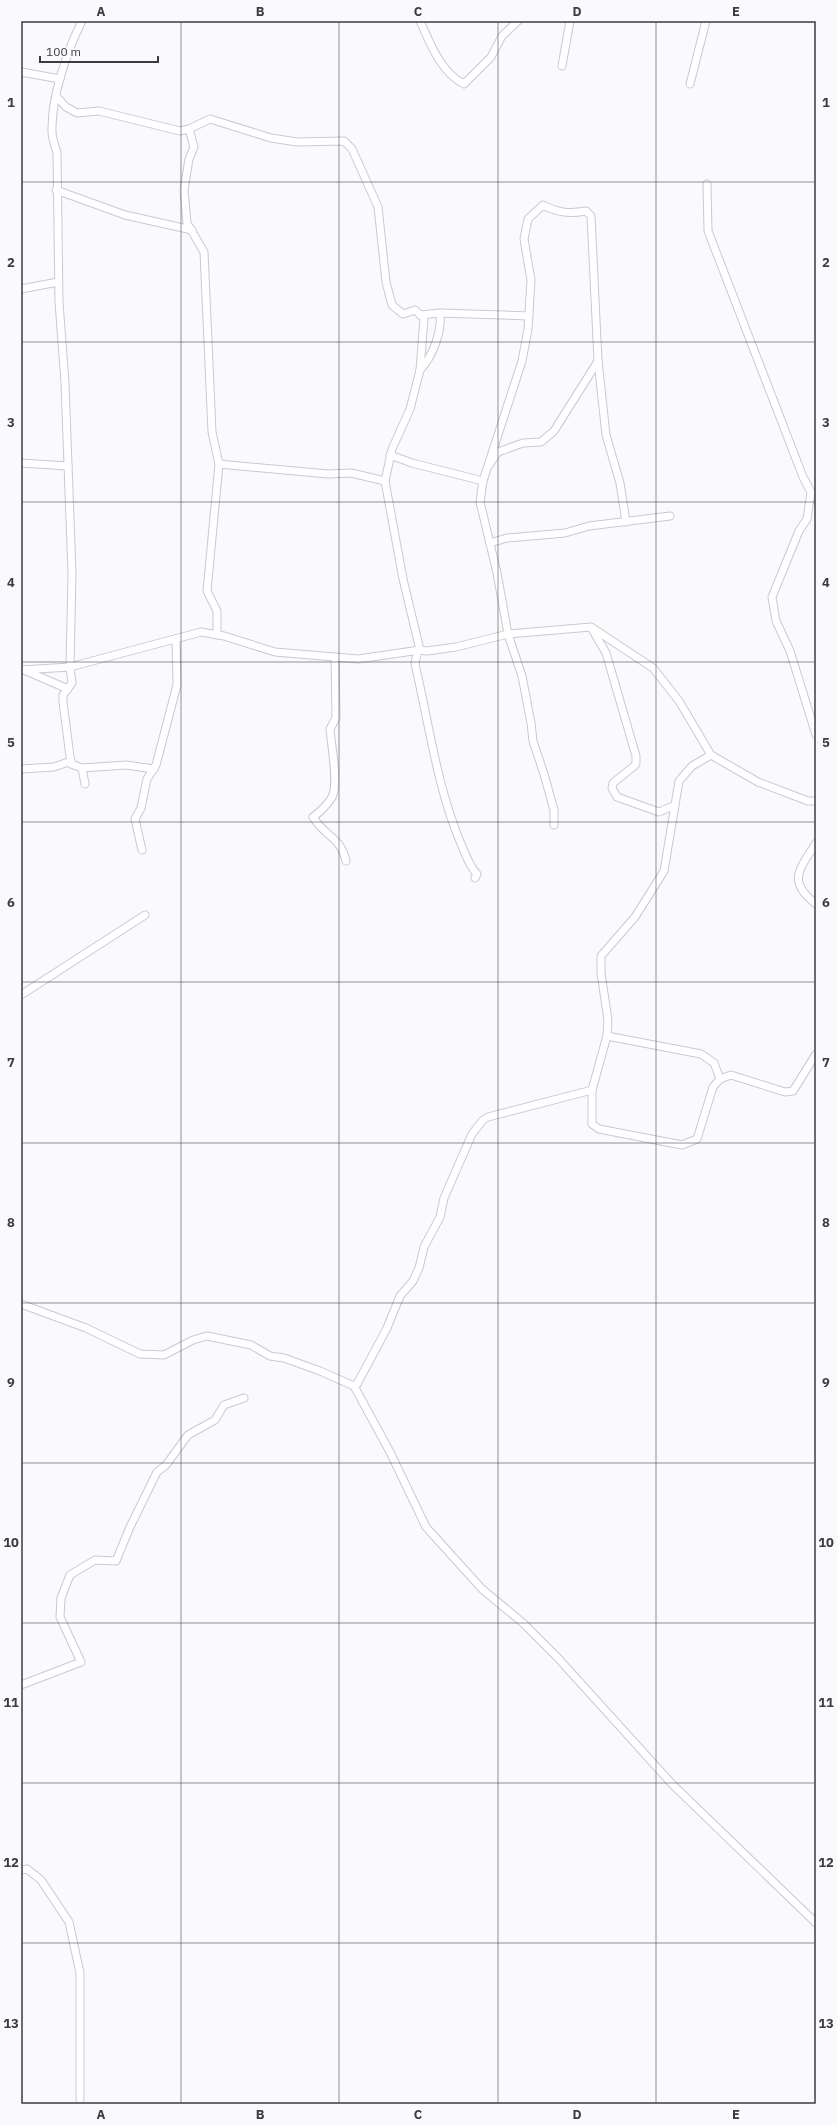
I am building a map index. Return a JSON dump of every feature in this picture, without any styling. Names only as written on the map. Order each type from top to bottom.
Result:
[{"type":"street","points":[[82,21],[68,49],[56,96],[52,132],[57,153],[56,190],[58,282],[72,573],[70,667],[72,683],[64,695],[63,702],[71,764],[82,768],[126,765],[154,769]]},
{"type":"street","points":[[420,21],[435,53],[449,71],[464,84],[468,83],[491,57],[502,36],[518,21]]},
{"type":"street","points":[[562,66],[570,21]]},
{"type":"street","points":[[690,84],[706,21]]},
{"type":"street","points":[[21,72],[60,79]]},
{"type":"street","points":[[56,96],[66,107],[77,113],[99,111],[180,131],[189,129],[210,119],[271,138],[297,142],[344,141],[352,149],[378,207],[386,282],[392,305],[403,314],[415,310],[424,318],[420,370],[410,409],[390,455],[385,481],[403,579],[420,650],[417,653],[415,664],[428,728],[446,804],[472,869],[477,874],[475,878]]},
{"type":"street","points":[[189,129],[194,147],[189,159],[184,190],[187,223],[204,252],[212,432],[219,464],[207,590],[217,611],[217,634]]},
{"type":"street","points":[[707,184],[708,231],[803,477],[811,492],[807,519],[799,532],[772,597],[776,621],[790,651],[816,735]]},
{"type":"street","points":[[56,190],[125,215],[192,230]]},
{"type":"street","points":[[554,824],[554,810],[533,741],[522,676],[508,634],[490,543],[480,502],[483,481],[522,361],[529,316],[531,280],[524,239],[528,219],[543,205],[557,213],[571,214],[586,211],[591,216],[598,361],[606,435],[620,483],[626,522]]},
{"type":"street","points":[[21,288],[58,282]]},
{"type":"street","points":[[420,315],[440,313],[529,316]]},
{"type":"street","points":[[420,370],[430,360],[441,324],[440,313]]},
{"type":"street","points":[[489,465],[498,452],[523,443],[541,442],[554,431],[598,361]]},
{"type":"street","points":[[390,455],[412,464],[483,481]]},
{"type":"street","points":[[21,463],[68,466]]},
{"type":"street","points":[[219,464],[328,474],[351,473],[385,481]]},
{"type":"street","points":[[490,543],[507,538],[565,532],[589,526],[670,516]]},
{"type":"street","points":[[22,669],[70,667],[201,632],[217,634],[275,652],[358,658],[456,647],[508,634],[591,627],[653,668],[679,701],[711,755],[758,782],[808,801],[816,801]]},
{"type":"street","points":[[591,627],[606,653],[636,756],[636,764],[613,783],[614,792],[617,797],[659,812],[675,805]]},
{"type":"street","points":[[142,850],[135,819],[141,808],[147,779],[154,769],[177,686],[176,639]]},
{"type":"street","points":[[336,657],[336,718],[330,729],[334,754],[334,785],[332,796],[325,807],[313,818],[318,826],[339,843],[344,850],[346,861]]},
{"type":"street","points":[[22,669],[68,689]]},
{"type":"street","points":[[711,755],[686,771],[679,781],[664,871],[635,917],[601,956],[601,973],[608,1020],[607,1036],[592,1090],[592,1124],[599,1129],[682,1145],[697,1139],[713,1087],[720,1079],[731,1076],[785,1092],[793,1091],[816,1054]]},
{"type":"street","points":[[21,769],[54,767],[71,761]]},
{"type":"street","points":[[82,768],[85,784]]},
{"type":"street","points":[[816,843],[802,865],[798,883],[800,890],[816,904]]},
{"type":"street","points":[[21,995],[145,915]]},
{"type":"street","points":[[607,1036],[701,1054],[714,1063],[720,1079]]},
{"type":"street","points":[[354,1386],[357,1384],[387,1328],[400,1296],[413,1281],[419,1268],[424,1247],[440,1217],[444,1198],[472,1134],[483,1120],[488,1117],[592,1090]]},
{"type":"street","points":[[21,1304],[86,1328],[140,1354],[164,1355],[193,1340],[207,1336],[251,1346],[270,1356],[284,1358],[320,1371],[354,1386],[390,1452],[426,1527],[482,1589],[523,1623],[557,1657],[672,1784],[816,1923]]},
{"type":"street","points":[[21,1685],[81,1662],[60,1617],[61,1598],[70,1575],[95,1560],[116,1561],[130,1527],[157,1472],[166,1465],[188,1435],[216,1420],[224,1405],[244,1398]]},
{"type":"street","points":[[21,1870],[27,1869],[41,1880],[69,1922],[80,1973],[80,2099]]}]
